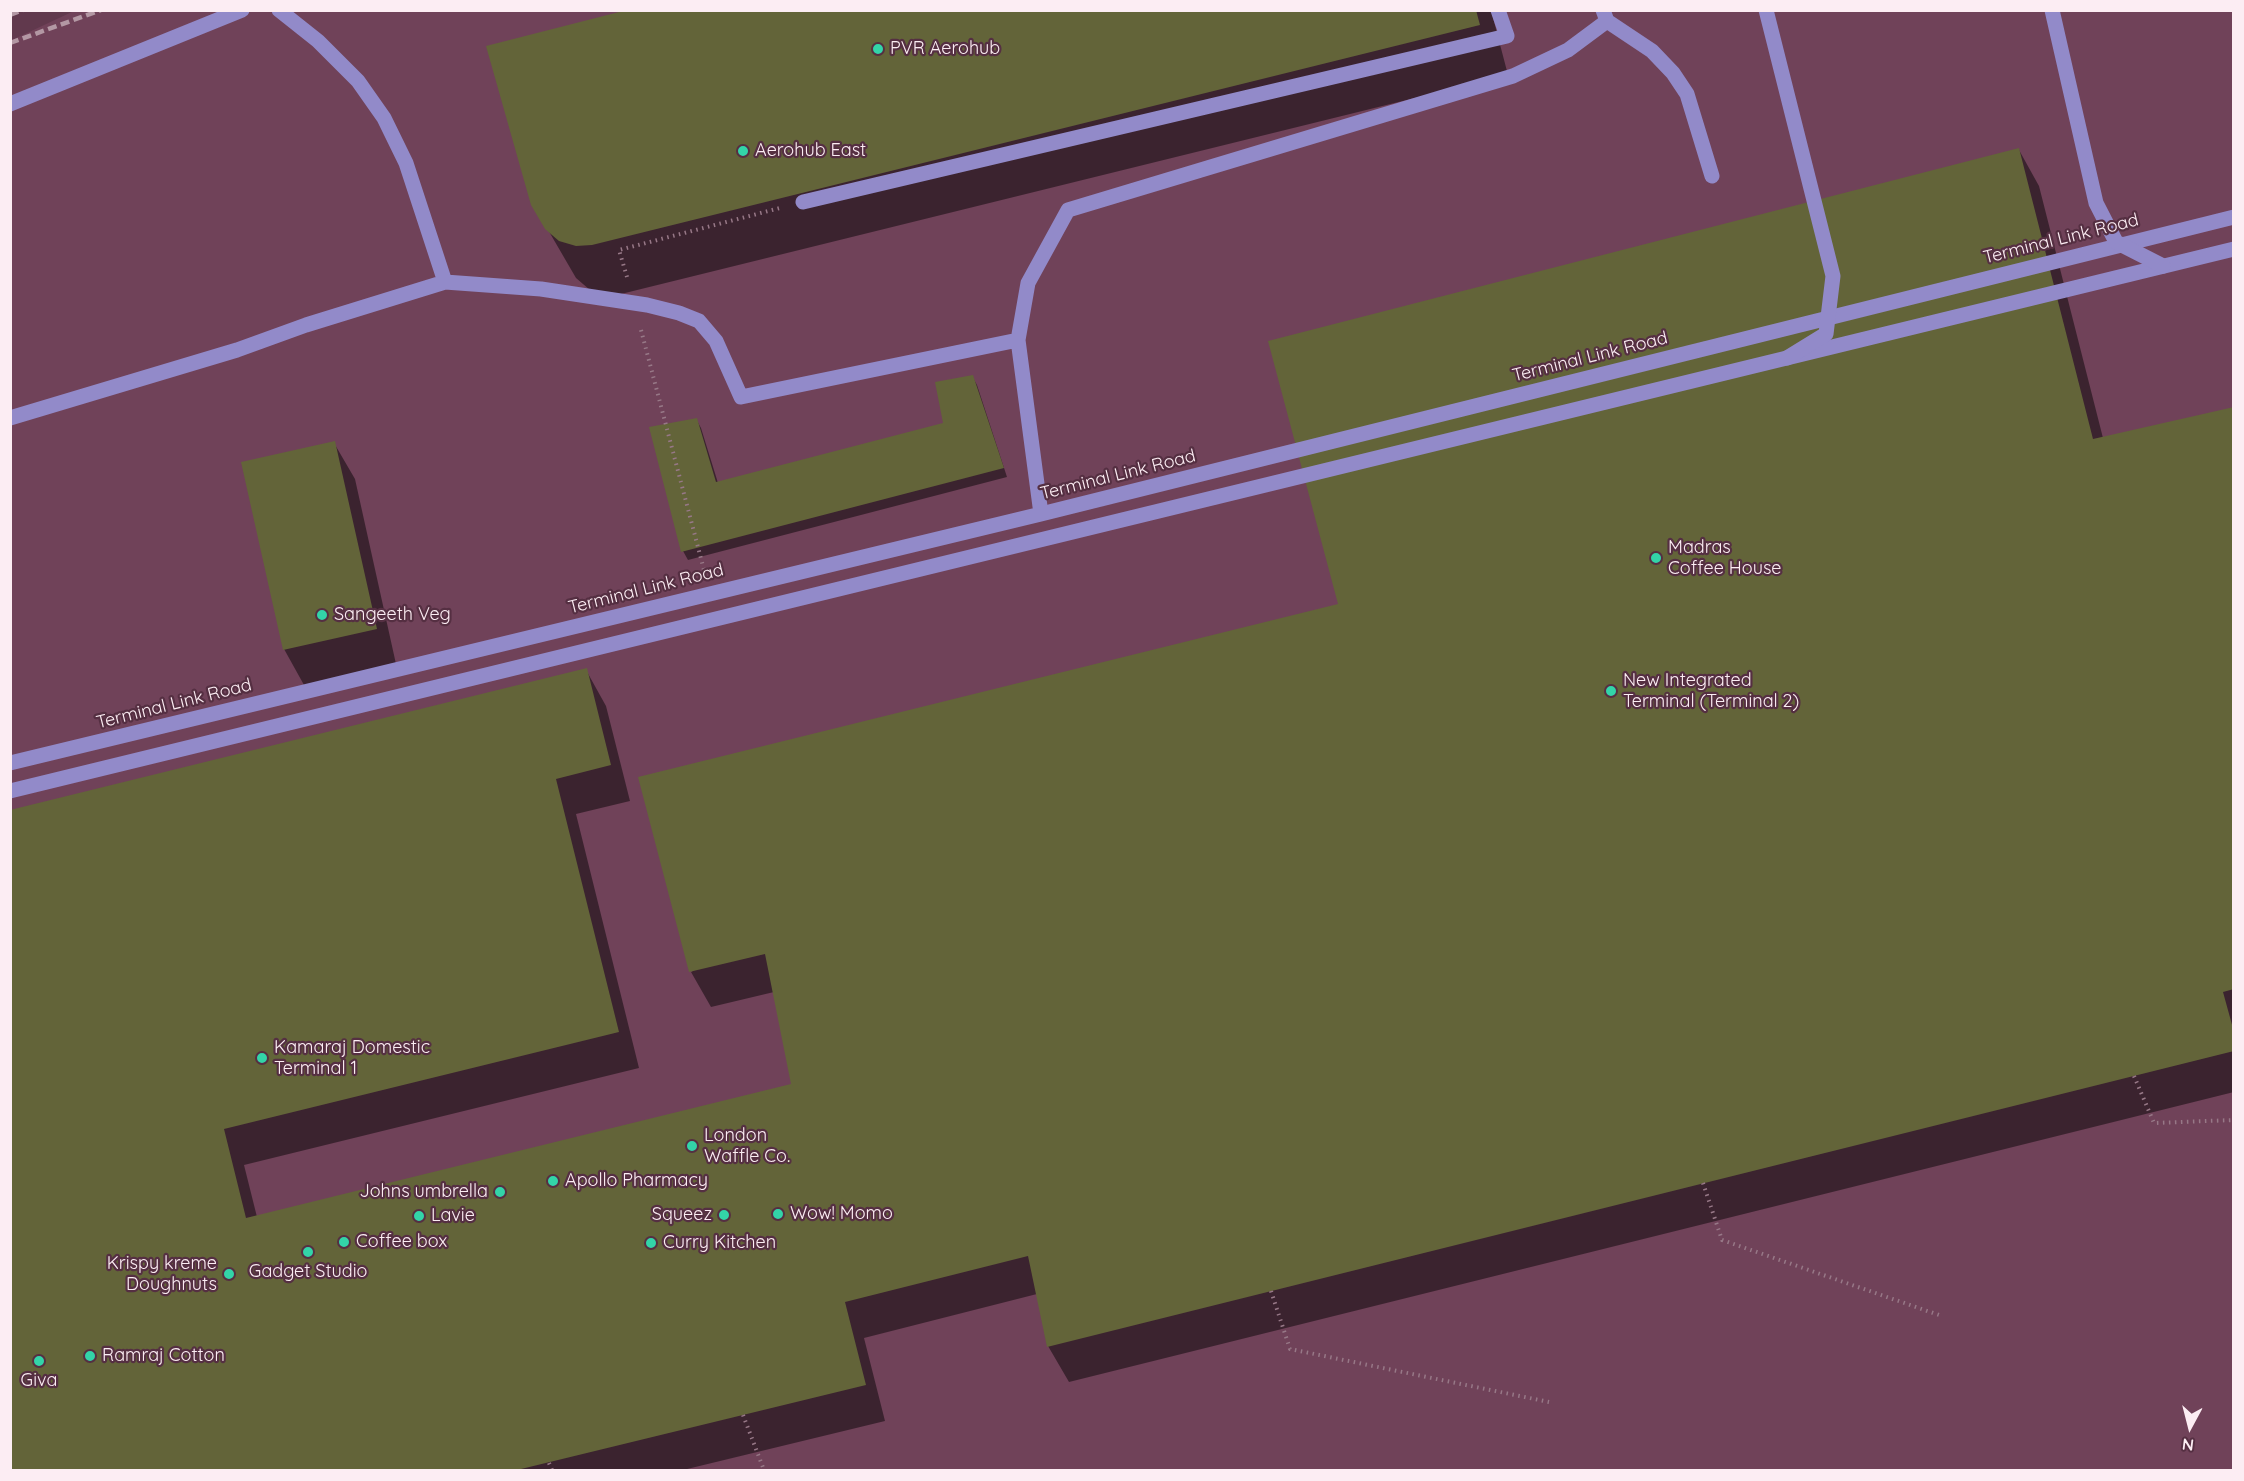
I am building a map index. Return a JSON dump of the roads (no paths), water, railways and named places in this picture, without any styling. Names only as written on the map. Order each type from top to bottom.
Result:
[{"type":"street","points":[[10,104],[242,10]]},
{"type":"street","points":[[279,10],[318,41],[358,81],[384,118],[406,163],[445,282]]},
{"type":"street","points":[[803,202],[1507,36],[1498,10]]},
{"type":"street","points":[[1767,10],[1833,276],[1826,334],[1787,358]]},
{"type":"street","points":[[2052,10],[2097,203],[2116,242],[2163,266]]},
{"type":"street","points":[[1041,514],[1018,340],[1028,283],[1068,210],[1513,76],[1568,50],[1605,16],[1652,51],[1673,73],[1687,94],[1712,176]]},
{"type":"street","name":"Terminal Link Road","points":[[10,763],[1041,514],[2234,217]]},
{"type":"street","points":[[10,792],[2234,249]]},
{"type":"street","points":[[10,418],[237,350],[329,317],[445,282],[541,289],[633,303],[679,313],[699,321],[716,341],[741,398],[1018,340]]},
{"type":"railway","points":[[10,15],[23,10]]},
{"type":"railway","points":[[10,43],[101,10]]},
{"type":"place","name":"PVR Aerohub","points":[[878,49]]},
{"type":"place","name":"Aerohub East","points":[[743,151]]},
{"type":"place","name":"Madras Coffee House","points":[[1656,558]]},
{"type":"place","name":"Sangeeth Veg","points":[[322,615]]},
{"type":"place","name":"New Integrated Terminal (Terminal 2)","points":[[1611,691]]},
{"type":"place","name":"Kamaraj Domestic Terminal 1","points":[[262,1058]]},
{"type":"place","name":"London Waffle Co.","points":[[692,1146]]},
{"type":"place","name":"Apollo Pharmacy","points":[[553,1181]]},
{"type":"place","name":"Johns umbrella","points":[[500,1192]]},
{"type":"place","name":"Wow! Momo","points":[[778,1214]]},
{"type":"place","name":"Squeez","points":[[724,1215]]},
{"type":"place","name":"Lavie","points":[[419,1216]]},
{"type":"place","name":"Coffee box","points":[[344,1242]]},
{"type":"place","name":"Curry Kitchen","points":[[651,1243]]},
{"type":"place","name":"Gadget Studio","points":[[308,1252]]},
{"type":"place","name":"Krispy kreme Doughnuts","points":[[229,1274]]},
{"type":"place","name":"Ramraj Cotton","points":[[90,1356]]},
{"type":"place","name":"Giva","points":[[39,1361]]}]
